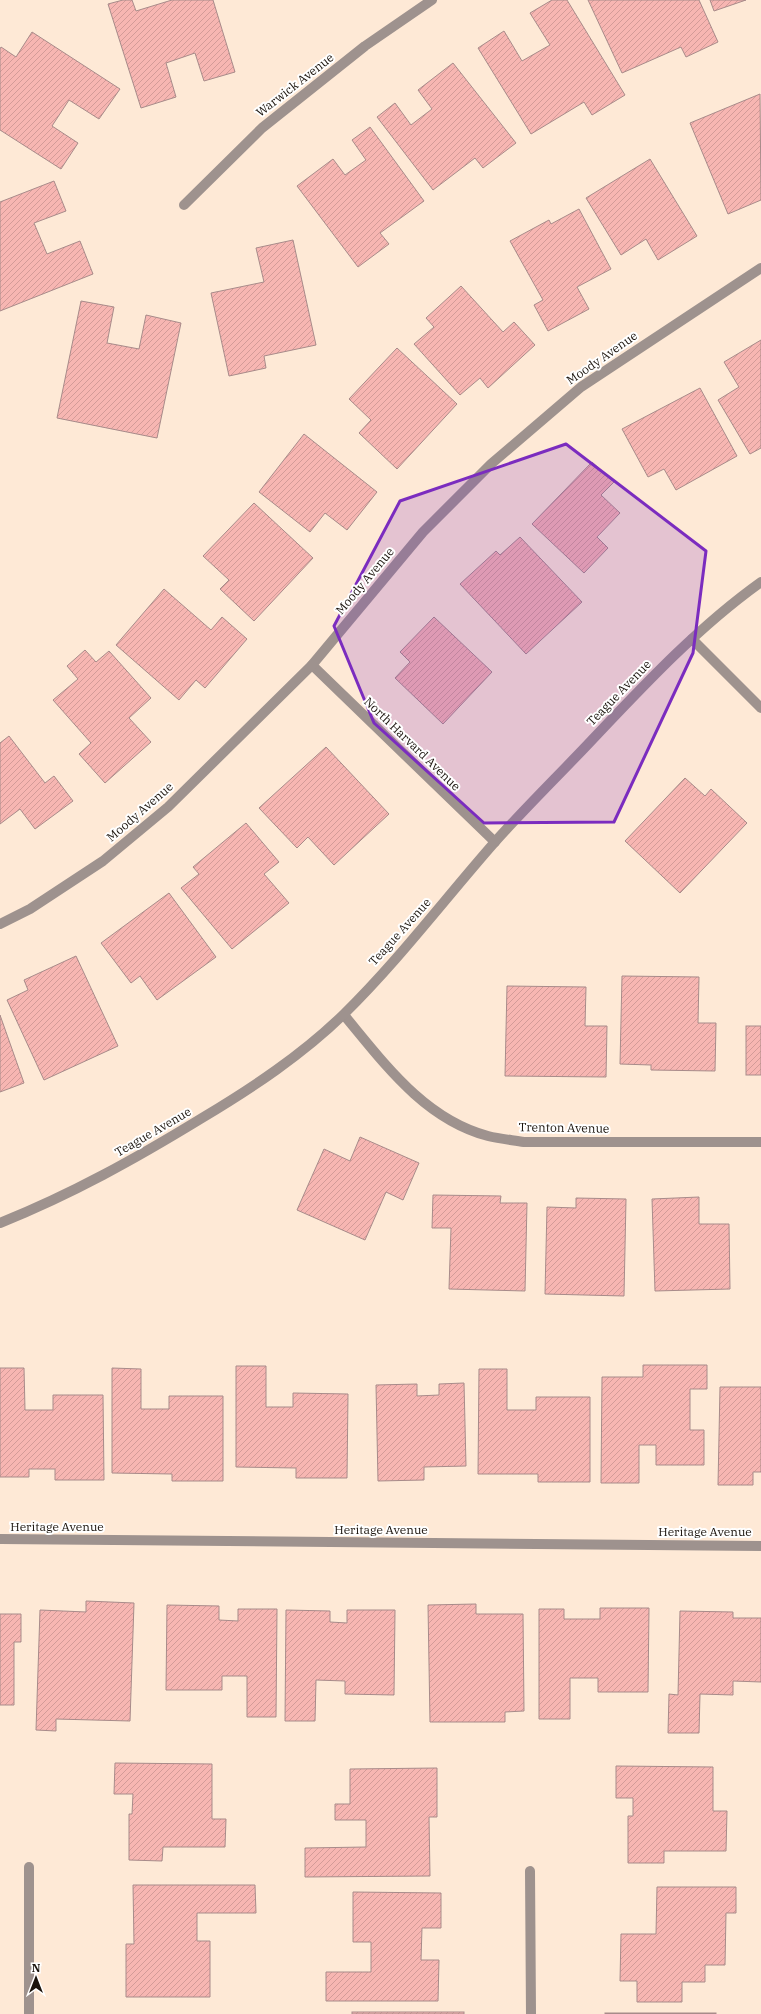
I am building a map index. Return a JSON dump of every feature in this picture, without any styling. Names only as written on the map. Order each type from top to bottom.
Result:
[{"type":"street","name":"Warwick Avenue","points":[[184,205],[262,128],[365,46],[432,0]]},
{"type":"street","name":"Moody Avenue","points":[[0,924],[30,909],[103,861],[168,807],[312,665],[423,532],[491,464],[581,387],[761,268]]},
{"type":"street","name":"Teague Avenue","points":[[0,1223],[83,1187],[151,1149],[237,1097],[297,1055],[344,1014],[417,935],[495,842],[634,695],[692,639],[761,582]]},
{"type":"street","points":[[692,639],[761,708]]},
{"type":"street","name":"North Harvard Avenue","points":[[312,665],[495,842]]},
{"type":"street","name":"Trenton Avenue","points":[[344,1014],[401,1082],[423,1103],[454,1123],[487,1136],[524,1142],[761,1142]]},
{"type":"street","name":"Heritage Avenue","points":[[0,1539],[761,1546]]},
{"type":"street","points":[[29,1867],[29,2014]]},
{"type":"street","points":[[530,1871],[531,2014]]},
{"type":"highlighted area","points":[[566,444],[706,551],[693,653],[614,822],[484,823],[374,723],[334,626],[400,501]]},
{"type":"building","points":[[123,0],[132,0],[136,11],[172,0],[213,0],[235,72],[204,81],[195,53],[166,63],[176,97],[141,108],[108,4]]},
{"type":"building","points":[[552,0],[567,0],[625,95],[592,115],[584,102],[531,134],[478,48],[504,31],[522,61],[550,45],[530,13]]},
{"type":"building","points":[[588,0],[699,0],[718,42],[686,57],[681,47],[622,73]]},
{"type":"building","points":[[710,0],[746,0],[714,11]]},
{"type":"building","points":[[32,32],[120,89],[99,119],[69,100],[52,126],[78,143],[61,169],[0,130],[0,49],[1,47],[16,57]]},
{"type":"building","points":[[453,63],[516,143],[483,168],[475,158],[433,190],[377,117],[395,103],[411,125],[432,109],[418,90]]},
{"type":"building","points":[[760,94],[761,200],[728,214],[690,123]]},
{"type":"building","points":[[370,127],[424,201],[380,233],[389,244],[358,267],[297,186],[333,159],[345,175],[366,160],[352,140]]},
{"type":"building","points":[[650,159],[697,236],[658,260],[646,239],[621,255],[586,198]]},
{"type":"building","points":[[54,181],[66,211],[34,223],[47,254],[80,241],[93,274],[0,311],[0,202]]},
{"type":"building","points":[[579,209],[611,269],[577,287],[589,309],[548,331],[534,305],[543,300],[510,241],[549,220],[551,224]]},
{"type":"building","points":[[293,240],[316,345],[264,356],[266,368],[229,376],[211,293],[264,282],[256,248]]},
{"type":"building","points":[[461,286],[503,332],[514,322],[535,345],[488,388],[480,378],[460,395],[414,344],[434,327],[426,318]]},
{"type":"building","points":[[81,301],[114,307],[107,343],[139,349],[146,315],[181,323],[157,438],[57,418]]},
{"type":"building","points":[[761,340],[761,448],[750,454],[718,400],[739,387],[724,362]]},
{"type":"building","points":[[397,348],[457,404],[397,469],[359,433],[371,420],[349,399]]},
{"type":"building","points":[[700,388],[737,456],[676,490],[664,469],[648,477],[622,429]]},
{"type":"building","points":[[304,434],[377,492],[347,530],[325,513],[310,532],[259,492]]},
{"type":"building","points":[[592,462],[614,482],[601,495],[620,513],[597,537],[608,548],[584,573],[532,524]]},
{"type":"building","points":[[254,503],[313,558],[254,621],[220,589],[229,580],[203,556]]},
{"type":"building","points":[[520,537],[582,602],[526,654],[460,584],[496,551],[500,555]]},
{"type":"building","points":[[164,589],[211,630],[222,617],[247,639],[205,688],[196,680],[179,700],[116,645]]},
{"type":"building","points":[[434,617],[492,672],[443,724],[395,678],[410,662],[400,652]]},
{"type":"building","points":[[85,650],[96,662],[109,651],[151,698],[129,718],[151,742],[105,783],[79,754],[91,743],[53,700],[78,679],[67,666]]},
{"type":"building","points":[[9,736],[45,783],[54,776],[73,801],[35,829],[20,809],[0,824],[0,743]]},
{"type":"building","points":[[326,747],[389,814],[334,865],[308,837],[297,848],[259,808]]},
{"type":"building","points":[[685,778],[705,796],[711,789],[747,823],[680,893],[625,841]]},
{"type":"building","points":[[246,823],[279,862],[264,874],[289,903],[232,949],[181,888],[199,874],[193,867]]},
{"type":"building","points":[[169,893],[216,957],[157,1000],[140,976],[131,983],[101,943]]},
{"type":"building","points":[[76,956],[118,1046],[44,1080],[7,1000],[28,990],[24,980]]},
{"type":"building","points":[[622,976],[699,977],[698,1023],[716,1023],[715,1071],[651,1070],[651,1065],[620,1064]]},
{"type":"building","points":[[507,986],[586,987],[585,1026],[607,1026],[606,1077],[505,1076]]},
{"type":"building","points":[[0,1015],[24,1083],[0,1092]]},
{"type":"building","points":[[746,1026],[761,1026],[761,1075],[746,1075]]},
{"type":"building","points":[[360,1137],[419,1163],[403,1200],[386,1192],[365,1240],[297,1210],[324,1149],[350,1161]]},
{"type":"building","points":[[433,1195],[501,1196],[500,1203],[527,1203],[525,1291],[449,1289],[451,1228],[432,1228]]},
{"type":"building","points":[[699,1197],[699,1224],[729,1224],[730,1289],[655,1291],[652,1199]]},
{"type":"building","points":[[576,1198],[626,1199],[624,1296],[545,1294],[547,1207],[576,1208]]},
{"type":"building","points":[[643,1365],[707,1365],[707,1389],[690,1389],[690,1430],[704,1430],[704,1465],[656,1465],[656,1445],[639,1445],[639,1483],[601,1483],[602,1377],[643,1377]]},
{"type":"building","points":[[236,1366],[266,1366],[266,1407],[293,1407],[293,1393],[348,1394],[347,1478],[296,1478],[296,1468],[236,1467]]},
{"type":"building","points":[[0,1368],[24,1368],[25,1410],[53,1410],[53,1395],[103,1395],[104,1480],[55,1480],[55,1469],[29,1469],[29,1477],[0,1477]]},
{"type":"building","points":[[112,1368],[141,1369],[141,1409],[169,1409],[169,1396],[223,1396],[223,1481],[172,1481],[172,1474],[112,1473]]},
{"type":"building","points":[[479,1369],[507,1369],[507,1410],[536,1410],[536,1397],[590,1397],[590,1482],[538,1482],[538,1474],[478,1474]]},
{"type":"building","points":[[464,1383],[466,1466],[424,1467],[424,1480],[378,1481],[376,1385],[417,1384],[417,1396],[439,1395],[439,1384]]},
{"type":"building","points":[[720,1387],[761,1387],[761,1472],[753,1472],[753,1485],[718,1485]]},
{"type":"building","points":[[86,1601],[134,1603],[130,1721],[56,1719],[56,1731],[36,1730],[40,1610],[86,1612]]},
{"type":"building","points":[[476,1604],[476,1614],[523,1614],[524,1711],[505,1712],[505,1722],[430,1722],[428,1605]]},
{"type":"building","points":[[167,1605],[219,1606],[219,1620],[238,1621],[238,1609],[277,1609],[276,1717],[247,1717],[247,1676],[222,1676],[222,1690],[166,1690]]},
{"type":"building","points":[[600,1608],[649,1608],[648,1692],[598,1692],[598,1678],[570,1678],[570,1719],[539,1719],[539,1609],[564,1609],[564,1619],[600,1619]]},
{"type":"building","points":[[286,1610],[330,1611],[330,1622],[347,1623],[347,1610],[395,1610],[394,1695],[345,1694],[345,1681],[316,1680],[315,1721],[285,1721]]},
{"type":"building","points":[[680,1611],[733,1612],[733,1618],[761,1618],[761,1682],[733,1681],[733,1695],[700,1694],[699,1733],[668,1733],[669,1694],[678,1695]]},
{"type":"building","points":[[0,1614],[21,1614],[21,1642],[14,1642],[14,1705],[0,1705]]},
{"type":"building","points":[[115,1763],[212,1764],[212,1819],[226,1819],[225,1847],[163,1847],[162,1861],[129,1860],[129,1814],[132,1814],[133,1794],[114,1794]]},
{"type":"building","points":[[616,1766],[713,1767],[713,1811],[727,1811],[726,1851],[664,1851],[664,1863],[628,1863],[628,1816],[633,1816],[633,1798],[616,1798]]},
{"type":"building","points":[[437,1768],[437,1817],[429,1817],[430,1876],[305,1877],[305,1848],[366,1847],[366,1820],[335,1820],[335,1804],[350,1804],[350,1769]]},
{"type":"building","points":[[133,1885],[255,1885],[256,1913],[197,1913],[197,1941],[210,1941],[210,1997],[126,1997],[126,1944],[134,1944]]},
{"type":"building","points":[[657,1887],[736,1887],[736,1913],[726,1913],[725,1965],[705,1965],[705,1982],[682,1982],[682,2002],[637,2002],[637,1981],[620,1981],[621,1934],[656,1934]]},
{"type":"building","points":[[353,1892],[441,1893],[441,1928],[422,1928],[421,1960],[439,1960],[438,2001],[326,2001],[326,1972],[371,1972],[371,1942],[353,1942]]},
{"type":"building","points":[[352,2012],[464,2012],[464,2014],[352,2014]]},
{"type":"building","points":[[716,2013],[716,2014],[605,2014]]}]
